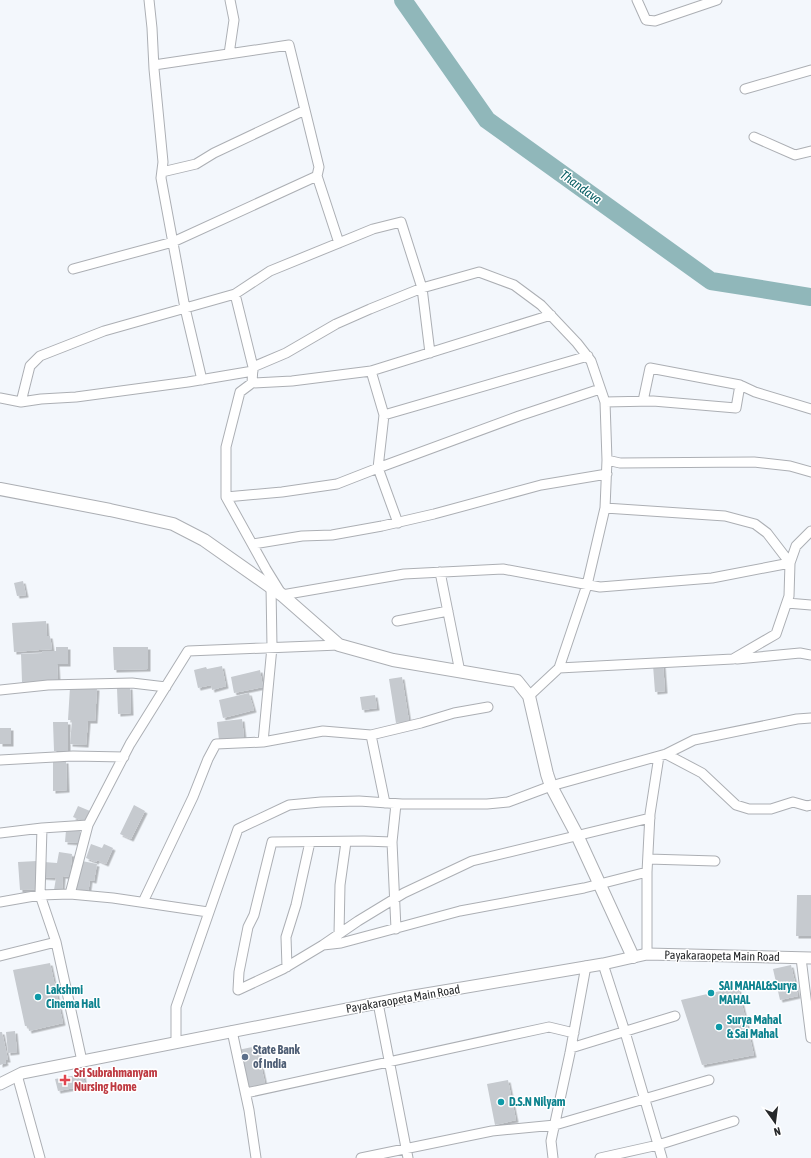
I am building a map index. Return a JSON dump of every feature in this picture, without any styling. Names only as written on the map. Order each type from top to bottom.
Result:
[{"type":"main road","points":[[0,489],[110,510],[173,524],[204,540],[282,594],[339,645],[393,660],[517,681],[529,696],[551,786],[577,835],[633,956]]},
{"type":"street","points":[[149,0],[163,162],[161,178],[185,308],[202,380]]},
{"type":"street","points":[[229,54],[234,20],[230,0]]},
{"type":"street","points":[[637,0],[646,20],[654,21],[717,0]]},
{"type":"street","points":[[154,65],[289,45],[319,167],[317,176],[340,242]]},
{"type":"street","points":[[745,89],[811,70]]},
{"type":"street","points":[[162,172],[196,164],[214,153],[305,110]]},
{"type":"street","points":[[754,137],[795,156],[811,151]]},
{"type":"street","points":[[73,269],[173,242],[317,176]]},
{"type":"street","points":[[21,402],[30,366],[40,356],[104,331],[235,294],[270,271],[373,229],[401,222],[422,288],[430,352]]},
{"type":"street","points":[[0,398],[21,402],[76,397],[202,380],[253,369],[286,353],[336,324],[422,288],[479,272],[514,285],[542,305],[588,356],[605,402],[607,460],[605,508],[587,585],[559,668],[529,696]]},
{"type":"street","points":[[235,294],[253,369],[252,383]]},
{"type":"street","points":[[551,315],[371,371],[292,381],[252,383],[240,392],[226,447],[226,497],[266,569],[282,594],[404,574],[503,569],[600,588],[712,578],[790,563]]},
{"type":"street","points":[[384,415],[588,356]]},
{"type":"street","points":[[643,401],[650,368],[740,385],[755,392],[811,409]]},
{"type":"street","points":[[371,371],[384,415],[378,468],[398,522]]},
{"type":"street","points":[[605,402],[653,401],[736,408],[740,385]]},
{"type":"street","points":[[226,497],[282,492],[337,484],[519,416],[600,389]]},
{"type":"street","points":[[607,460],[620,463],[754,462],[790,466],[811,472]]},
{"type":"street","points":[[253,544],[302,536],[332,535],[382,526],[541,486],[606,474]]},
{"type":"street","points":[[605,508],[725,516],[755,524],[767,533],[790,563]]},
{"type":"street","points":[[733,659],[776,634],[789,596],[790,563],[796,546],[811,531]]},
{"type":"street","points":[[440,572],[460,672]]},
{"type":"street","points":[[264,742],[272,647],[271,587]]},
{"type":"street","points":[[787,603],[811,605]]},
{"type":"street","points":[[397,622],[448,611]]},
{"type":"street","points":[[70,894],[88,825],[130,744],[188,651],[339,645]]},
{"type":"street","points":[[559,668],[733,659],[800,653],[811,655]]},
{"type":"street","points":[[0,690],[48,685],[132,683],[166,687]]},
{"type":"street","points":[[143,902],[216,744],[264,742],[323,731],[371,735],[421,723],[454,713],[488,707]]},
{"type":"street","points":[[176,1042],[176,1007],[238,829],[289,805],[359,801],[396,804],[487,804],[508,802],[551,786],[662,755],[694,740],[811,718]]},
{"type":"street","points":[[371,735],[385,803]]},
{"type":"street","points":[[662,755],[702,773],[736,805],[748,809],[771,809],[793,802],[807,806],[811,804]]},
{"type":"street","points":[[647,954],[647,872],[650,818],[662,755]]},
{"type":"street","points":[[0,760],[73,756],[124,757]]},
{"type":"street","points":[[396,804],[392,842],[396,929]]},
{"type":"street","points":[[392,842],[272,842],[254,915],[248,927],[239,972],[238,990],[287,967],[394,898],[472,861],[650,818]]},
{"type":"street","points":[[0,833],[88,825]]},
{"type":"street","points":[[42,828],[40,895],[56,942],[82,1061]]},
{"type":"street","points":[[287,967],[286,937],[296,905],[310,842]]},
{"type":"street","points":[[339,934],[340,885],[346,842]]},
{"type":"street","points":[[648,859],[714,861]]},
{"type":"street","points":[[323,945],[341,943],[460,911],[569,891],[647,872]]},
{"type":"street","points":[[0,902],[40,895],[70,894],[113,898],[208,912]]},
{"type":"street","points":[[0,956],[56,942]]},
{"type":"street","name":"Payakaraopeta Main Road","points":[[0,1084],[22,1073],[378,1003],[603,964],[633,956],[647,954],[806,958]]},
{"type":"street","points":[[806,958],[811,1038]]},
{"type":"street","points":[[603,964],[662,1158]]},
{"type":"street","points":[[553,1158],[551,1141],[574,1033],[586,966]]},
{"type":"street","points":[[378,1003],[407,1154]]},
{"type":"street","points":[[571,1048],[675,1016]]},
{"type":"street","points":[[246,1093],[549,1027],[574,1033]]},
{"type":"street","points":[[232,1031],[246,1093],[256,1158]]},
{"type":"street","points":[[17,1075],[40,1158]]},
{"type":"street","points":[[361,1158],[407,1154],[492,1131],[555,1125],[709,1080]]},
{"type":"street","points":[[600,1158],[658,1145],[734,1121]]},
{"type":"building","points":[[23,581],[26,595],[17,596],[14,583]]},
{"type":"building","points":[[46,621],[47,636],[50,636],[52,649],[14,652],[12,623]]},
{"type":"building","points":[[56,647],[68,647],[68,664],[57,664],[58,680],[22,682],[21,654],[56,651]]},
{"type":"building","points":[[113,647],[148,647],[148,669],[114,670]]},
{"type":"building","points":[[663,664],[665,691],[655,692],[653,665]]},
{"type":"building","points":[[222,666],[226,686],[212,690],[211,685],[198,688],[194,670],[206,667],[207,669]]},
{"type":"building","points":[[260,670],[263,687],[234,693],[231,677]]},
{"type":"building","points":[[402,677],[409,721],[396,723],[389,679]]},
{"type":"building","points":[[70,687],[97,688],[95,721],[88,721],[86,745],[70,744],[72,720],[68,720]]},
{"type":"building","points":[[130,687],[131,713],[118,714],[117,688]]},
{"type":"building","points":[[249,693],[254,710],[223,718],[219,700]]},
{"type":"building","points":[[375,695],[377,708],[362,710],[360,697]]},
{"type":"building","points":[[242,719],[244,737],[219,740],[217,722]]},
{"type":"building","points":[[53,722],[68,722],[68,751],[54,751]]},
{"type":"building","points":[[0,728],[11,728],[11,744],[0,744]]},
{"type":"building","points":[[53,761],[66,761],[67,790],[53,791]]},
{"type":"building","points":[[134,805],[145,811],[131,839],[120,834]]},
{"type":"building","points":[[78,806],[90,811],[85,822],[73,817]]},
{"type":"building","points":[[66,830],[80,831],[80,843],[65,842]]},
{"type":"building","points":[[91,844],[102,848],[104,844],[113,848],[106,864],[97,860],[96,862],[86,858]]},
{"type":"building","points":[[59,852],[72,854],[70,877],[63,876],[62,890],[54,890],[56,878],[42,877],[44,862],[57,863]]},
{"type":"building","points":[[37,861],[38,889],[20,890],[18,862]]},
{"type":"building","points":[[82,861],[97,864],[94,881],[90,880],[88,894],[76,891]]},
{"type":"building","points":[[797,895],[811,895],[811,936],[796,936]]},
{"type":"building","name":"Lakshmi Cinema Hall","points":[[50,963],[63,1023],[29,1031],[28,1026],[25,1026],[13,970]]},
{"type":"building","points":[[791,965],[798,996],[780,1000],[773,969]]},
{"type":"building","name":"Surya Mahal & Sai Mahal","points":[[738,987],[754,1055],[702,1065],[681,1000]]},
{"type":"building","points":[[15,1031],[17,1052],[8,1053],[6,1032]]},
{"type":"building","points":[[0,1032],[2,1032],[8,1060],[5,1060],[6,1063],[0,1065]]},
{"type":"building","points":[[257,1046],[266,1088],[247,1092],[238,1050]]},
{"type":"building","points":[[83,1074],[85,1086],[58,1091],[55,1079]]},
{"type":"building","name":"D.S.N Nilyam","points":[[508,1080],[516,1120],[495,1125],[487,1084]]},
{"type":"waterway","name":"Thandava","points":[[403,0],[487,120],[711,281],[811,297]]},
{"type":"place","name":"SAI MAHAL&Surya MAHAL","points":[[711,993]]},
{"type":"place","name":"Lakshmi Cinema Hall","points":[[38,997]]},
{"type":"place","name":"Surya Mahal & Sai Mahal","points":[[719,1027]]},
{"type":"place","name":"State Bank of India","points":[[245,1057]]},
{"type":"place","name":"Sri Subrahmanyam Nursing Home","points":[[65,1080]]},
{"type":"place","name":"D.S.N Nilyam","points":[[501,1102]]}]
